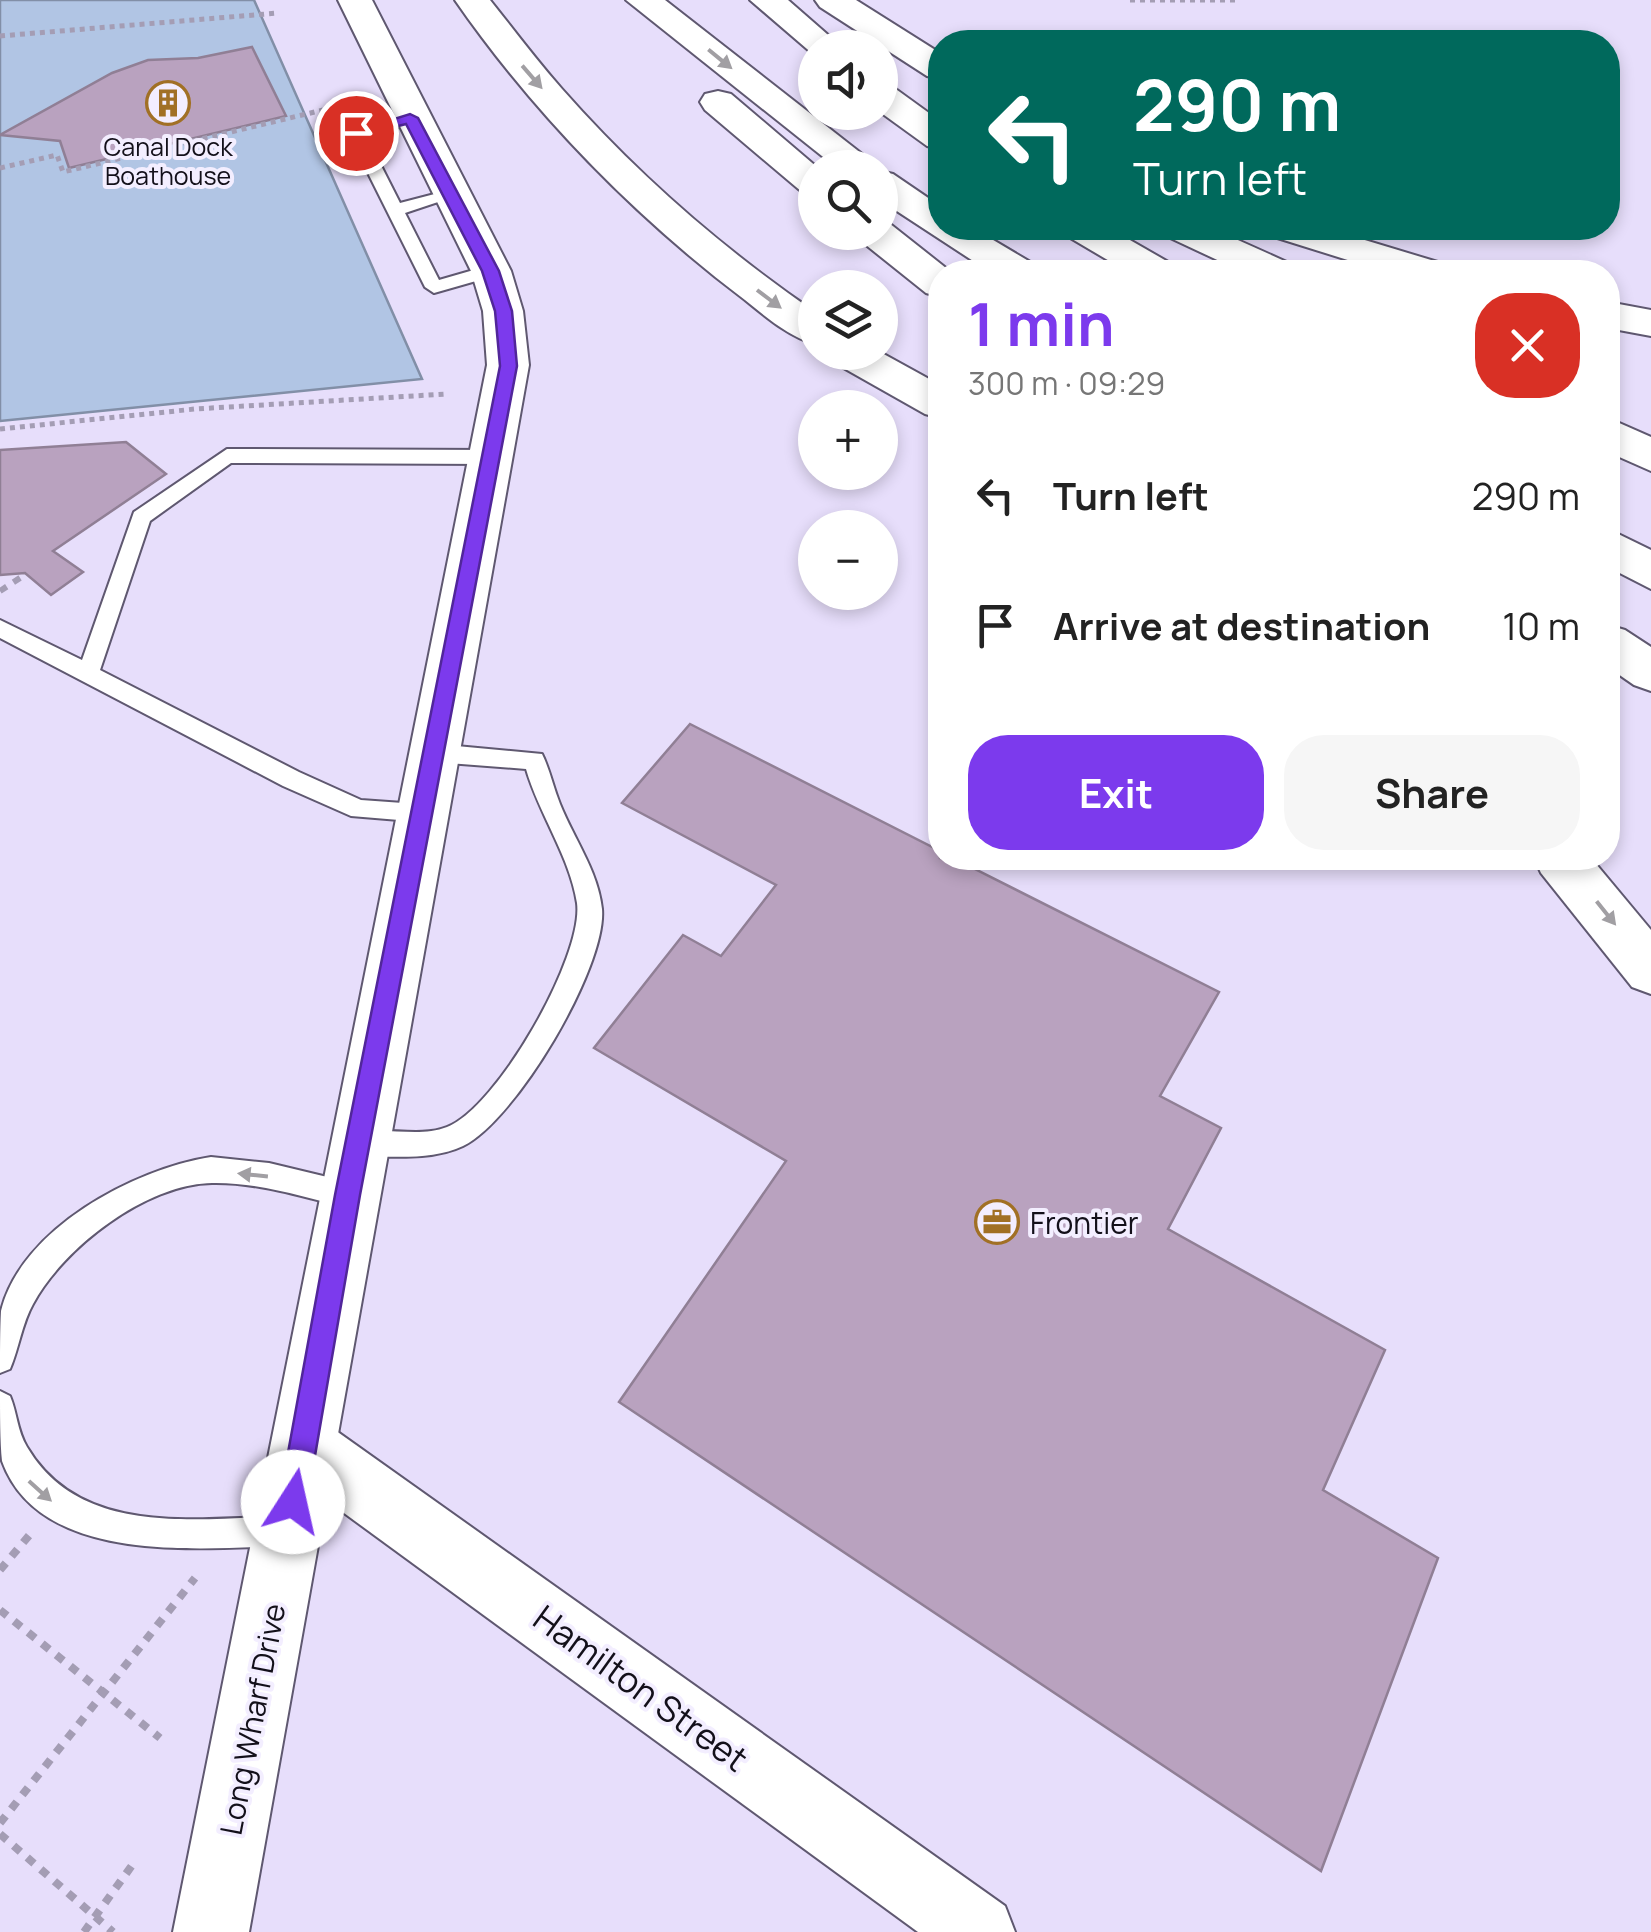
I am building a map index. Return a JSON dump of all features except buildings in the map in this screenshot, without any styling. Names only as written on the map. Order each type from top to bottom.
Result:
[{"type":"main road","name":"Long Wharf Drive","points":[[210,1932],[508,366],[503,311],[491,271],[410,118],[355,0]]},
{"type":"main road","points":[[472,0],[559,108],[634,185],[730,270],[798,320]]},
{"type":"main road","points":[[612,0],[632,26],[798,169]]},
{"type":"main road","points":[[642,0],[838,150]]},
{"type":"main road","points":[[832,0],[928,60]]},
{"type":"main road","points":[[781,10],[805,30]]},
{"type":"main road","points":[[781,10],[816,30]]},
{"type":"main road","points":[[898,76],[928,93]]},
{"type":"main road","points":[[898,108],[928,129]]},
{"type":"main road","points":[[898,195],[928,216]]},
{"type":"main road","points":[[966,240],[998,260]]},
{"type":"main road","points":[[1101,240],[1136,260]]},
{"type":"main road","points":[[1206,240],[1250,260]]},
{"type":"main road","points":[[1324,240],[1388,260]]},
{"type":"main road","points":[[898,250],[928,274]]},
{"type":"main road","points":[[1620,317],[1651,323]]},
{"type":"main road","points":[[880,370],[928,397]]},
{"type":"main road","points":[[1620,439],[1651,456]]},
{"type":"main road","points":[[1620,553],[1651,572]]},
{"type":"main road","points":[[1620,630],[1651,635]]},
{"type":"main road","points":[[1620,651],[1651,672]]},
{"type":"main road","points":[[1570,870],[1651,970]]},
{"type":"street","name":"Hamilton Street","points":[[303,1446],[979,1932]]},
{"type":"lane","points":[[410,118],[356,133],[434,287],[491,271]]},
{"type":"lane","points":[[396,210],[450,195]]},
{"type":"lane","points":[[88,674],[141,517],[226,456],[493,457]]},
{"type":"lane","points":[[0,628],[290,779],[360,809],[423,812]]},
{"type":"lane","points":[[0,1359],[20,1300],[44,1262],[94,1215],[178,1175],[210,1170],[269,1176],[353,1170],[454,1138],[476,1120],[547,1030],[583,955],[590,924],[580,865],[547,802],[534,760],[435,753]]},
{"type":"lane","points":[[0,1406],[1,1426],[26,1479],[56,1504],[102,1527],[134,1531],[288,1531]]},
{"type":"path","points":[[1130,0],[1236,0]]},
{"type":"path","points":[[0,36],[278,13]]},
{"type":"path","points":[[0,168],[57,156],[63,172],[323,110]]},
{"type":"path","points":[[0,429],[195,409],[446,394]]},
{"type":"path","points":[[0,591],[26,574]]},
{"type":"path","points":[[0,1570],[56,1504]]},
{"type":"path","points":[[0,1822],[195,1578]]},
{"type":"path","points":[[0,1610],[160,1738]]},
{"type":"path","points":[[0,1834],[113,1932]]},
{"type":"path","points":[[84,1932],[132,1864]]},
{"type":"water","points":[[0,0],[254,0],[422,379],[0,421]]},
{"type":"place","name":"Canal Dock Boathouse","points":[[168,103]]},
{"type":"place","name":"Frontier","points":[[997,1222]]},
{"type":"route","points":[[293,1502],[348,1195],[508,366],[503,311],[491,271],[410,118],[356,133]]}]
